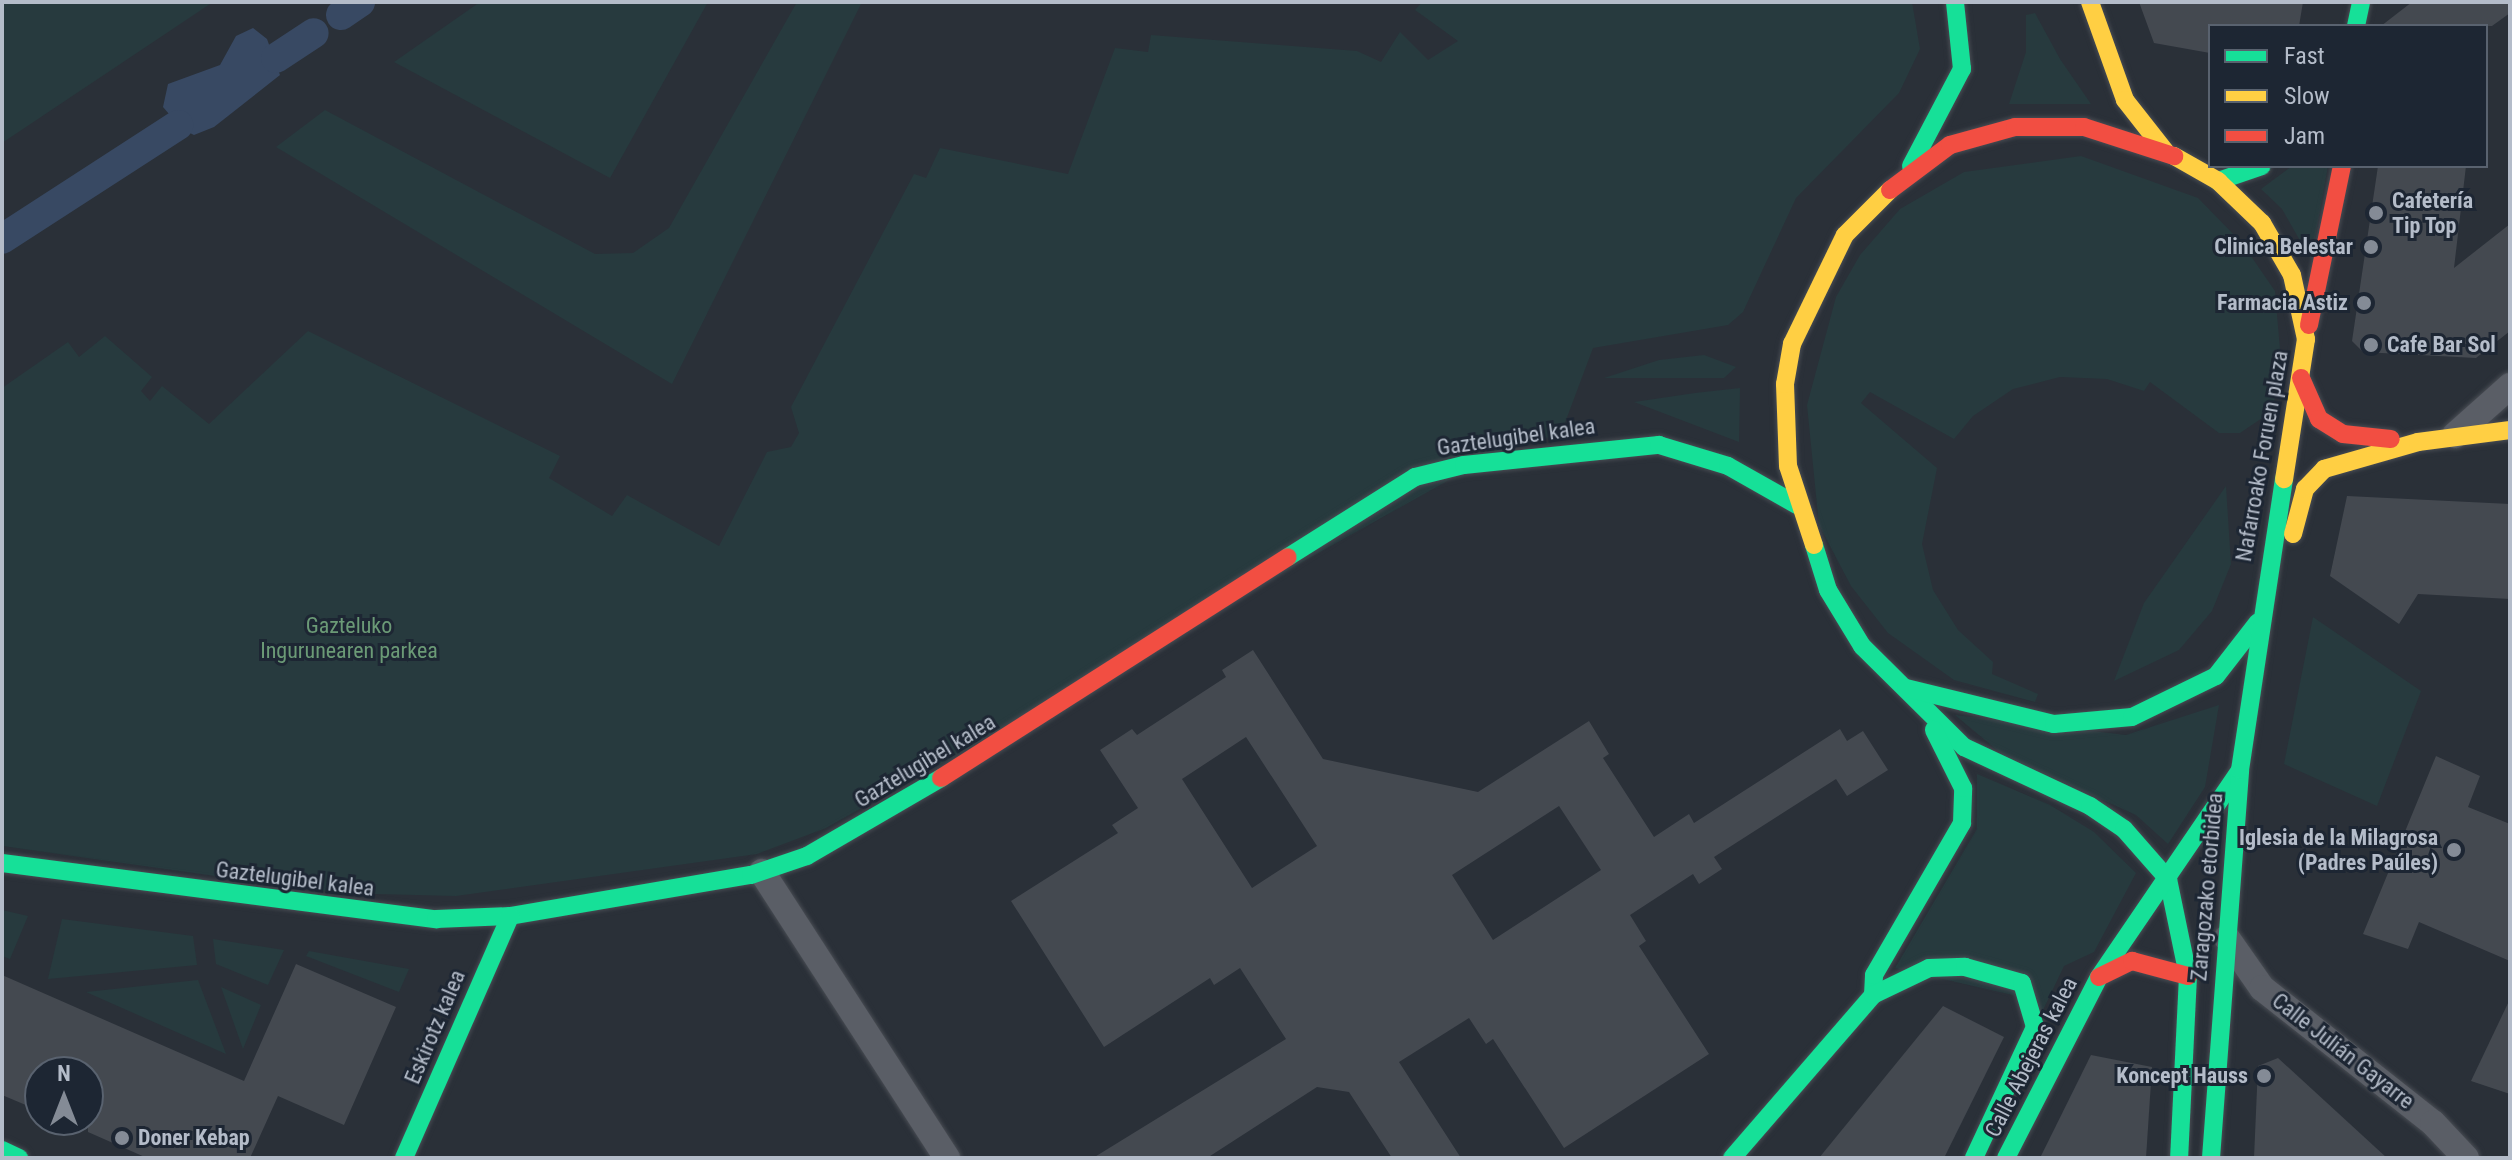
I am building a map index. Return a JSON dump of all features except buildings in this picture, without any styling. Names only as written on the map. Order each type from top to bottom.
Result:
[{"type":"street","points":[[1903,178],[1962,69],[1955,2]]},
{"type":"street","points":[[2090,2],[2125,100],[2165,151]]},
{"type":"street","name":"Nafarroako Foruen plaza","points":[[2015,127],[2084,127],[2165,151],[2218,181],[2262,223],[2292,275],[2306,339],[2258,621],[2216,676],[2191,694],[2101,723],[2054,724],[1906,688],[1862,646],[1828,590],[1797,505],[1784,425],[1792,344],[1838,247],[1903,178],[1950,145],[2015,127]]},
{"type":"street","points":[[2218,181],[2256,168]]},
{"type":"street","points":[[2306,339],[2342,168]]},
{"type":"street","points":[[2301,378],[2319,419],[2343,434],[2418,442]]},
{"type":"street","points":[[2455,435],[2510,386]]},
{"type":"street","points":[[2266,577],[2288,563],[2305,489],[2324,469],[2418,442],[2510,430]]},
{"type":"street","name":"Gaztelugibel kalea","points":[[2,863],[436,919],[510,916],[762,872],[880,816],[1415,477],[1464,465],[1659,445],[1728,466],[1797,505]]},
{"type":"street","name":"Zaragozako etorbidea","points":[[2211,1158],[2240,770],[2258,621]]},
{"type":"street","points":[[1732,1158],[1873,995],[1874,975],[1962,823],[1963,788],[1948,751],[1906,688]]},
{"type":"street","name":"Zaragozako etorbidea","points":[[1906,688],[1964,747],[2124,829],[2168,879],[2188,976],[2179,1158]]},
{"type":"street","name":"Calle Abejeras kalea","points":[[2006,1158],[2099,977],[2240,770]]},
{"type":"street","points":[[762,872],[947,1158]]},
{"type":"street","name":"Eskirotz kalea","points":[[404,1158],[510,916]]},
{"type":"street","name":"Calle Julián Gayarre","points":[[2227,938],[2262,988],[2433,1123],[2466,1158]]},
{"type":"street","name":"Calle Abejeras kalea","points":[[2099,977],[2132,961],[2188,976]]},
{"type":"street","name":"Calle Abejeras kalea","points":[[1873,995],[1929,968],[2003,973],[2022,983],[2035,1027],[1974,1158]]},
{"type":"street","points":[[2,1150],[19,1158]]},
{"type":"green space","points":[[2,2],[213,2],[2,143]]},
{"type":"green space","points":[[480,2],[708,2],[610,178],[394,62]]},
{"type":"green space","points":[[797,2],[862,2],[672,384],[276,147],[325,110],[595,254],[633,253],[669,228]]},
{"type":"green space","name":"Gazteluko Ingurunearen parkea","points":[[1422,2],[1912,2],[1920,49],[1899,93],[1796,198],[1743,312],[1728,325],[1593,348],[1560,436],[1519,441],[826,828],[757,854],[456,896],[336,893],[2,846],[2,388],[68,342],[79,357],[105,336],[152,377],[141,391],[150,401],[162,386],[209,424],[308,331],[560,456],[549,478],[612,516],[627,495],[719,546],[767,452],[791,447],[799,433],[791,407],[914,174],[926,178],[940,148],[1068,174],[1115,48],[1148,52],[1151,35],[1357,51],[1381,62],[1400,32],[1428,60],[1458,41],[1415,10]]},
{"type":"green space","points":[[2035,13],[2060,59],[2091,104],[2009,104],[2026,52],[2026,15]]},
{"type":"green space","points":[[2081,156],[2198,198],[2242,243],[2275,291],[2282,373],[2271,412],[2240,433],[2219,433],[2150,382],[2144,391],[2107,379],[2060,377],[2013,389],[1973,416],[1954,439],[1870,392],[1861,403],[1937,468],[1922,544],[1933,590],[1958,630],[1993,662],[1992,674],[2038,694],[2035,702],[1954,680],[1888,633],[1851,586],[1819,525],[1807,405],[1836,297],[1860,255],[1900,209],[1964,172]]},
{"type":"green space","points":[[2289,168],[2328,168],[2311,260],[2282,209],[2261,189]]},
{"type":"green space","points":[[1704,355],[1736,367],[1724,378],[1604,378],[1659,360]]},
{"type":"green space","points":[[1740,388],[1739,442],[1634,402],[1695,393]]},
{"type":"green space","points":[[2226,486],[2231,564],[2212,611],[2179,650],[2114,681],[2144,603]]},
{"type":"green space","points":[[2313,617],[2421,691],[2377,806],[2284,764]]},
{"type":"green space","points":[[2219,705],[2205,787],[2168,844],[2136,815],[2003,755],[1955,715],[2126,735]]},
{"type":"green space","points":[[1977,774],[2050,805],[2094,832],[2136,873],[2094,952],[2064,966],[2035,1027],[2030,999],[1895,968],[1977,829]]},
{"type":"green space","points":[[2,910],[28,916],[10,959],[2,956]]},
{"type":"green space","points":[[62,919],[193,936],[197,965],[48,979]]},
{"type":"green space","points":[[213,939],[284,950],[268,985],[216,964]]},
{"type":"green space","points":[[309,951],[409,969],[399,992],[306,956]]},
{"type":"green space","points":[[198,980],[226,1054],[86,992]]},
{"type":"green space","points":[[221,987],[261,1005],[243,1049]]},
{"type":"water","points":[[253,28],[267,39],[280,75],[214,127],[194,135],[182,129],[163,107],[168,84],[220,65],[236,36]]},
{"type":"waterway","points":[[341,15],[360,2]]},
{"type":"waterway","points":[[276,58],[314,33]]},
{"type":"waterway","points":[[2,239],[178,125]]},
{"type":"traffic: fast","points":[[1911,166],[1962,69],[1955,2]]},
{"type":"traffic: fast","points":[[2356,24],[2361,2]]},
{"type":"traffic: fast","points":[[2218,181],[2256,168]]},
{"type":"traffic: fast","points":[[1288,557],[1415,477],[1464,465],[1659,445],[1728,466],[1797,505]]},
{"type":"traffic: fast","points":[[2211,1158],[2240,770],[2284,479]]},
{"type":"traffic: fast","points":[[1814,545],[1828,590],[1862,646],[1964,747],[2090,806],[2124,829],[2168,879],[2188,976],[2179,1158]]},
{"type":"traffic: fast","points":[[1906,688],[2054,724],[2132,717],[2216,676],[2258,622]]},
{"type":"traffic: fast","points":[[1873,995],[1874,975],[1962,823],[1963,788],[1934,730]]},
{"type":"traffic: fast","points":[[2006,1158],[2099,977],[2239,772]]},
{"type":"traffic: fast","points":[[2,863],[436,919],[510,916],[751,875],[807,856],[941,778]]},
{"type":"traffic: fast","points":[[404,1158],[510,916]]},
{"type":"traffic: fast","points":[[1732,1158],[1873,995],[1929,968],[1965,967],[2022,983],[2035,1027],[1974,1158]]},
{"type":"traffic: fast","points":[[2,1150],[19,1158]]},
{"type":"traffic: slow","points":[[2090,2],[2125,100],[2165,151]]},
{"type":"traffic: slow","points":[[2174,156],[2218,181],[2262,223],[2292,275],[2306,339],[2284,479]]},
{"type":"traffic: slow","points":[[1814,545],[1788,466],[1785,384],[1792,344],[1845,235],[1890,190]]},
{"type":"traffic: slow","points":[[2293,534],[2305,489],[2324,469],[2418,442],[2510,430]]},
{"type":"traffic: jam","points":[[1890,190],[1950,145],[2015,127],[2084,127],[2174,156]]},
{"type":"traffic: jam","points":[[2309,325],[2342,168]]},
{"type":"traffic: jam","points":[[2301,378],[2319,419],[2343,434],[2391,439]]},
{"type":"traffic: jam","points":[[941,778],[1288,557]]},
{"type":"traffic: jam","points":[[2099,977],[2132,961],[2188,976]]},
{"type":"place","name":"Cafetería Tip Top","points":[[2376,213]]},
{"type":"place","name":"Clinica Belestar","points":[[2371,247]]},
{"type":"place","name":"Farmacia Astiz","points":[[2364,303]]},
{"type":"place","name":"Cafe Bar Sol","points":[[2371,345]]},
{"type":"place","name":"Iglesia de la Milagrosa (Padres Paúles)","points":[[2454,850]]},
{"type":"place","name":"Koncept Hauss","points":[[2264,1076]]},
{"type":"place","name":"Doner Kebap","points":[[122,1138]]}]
